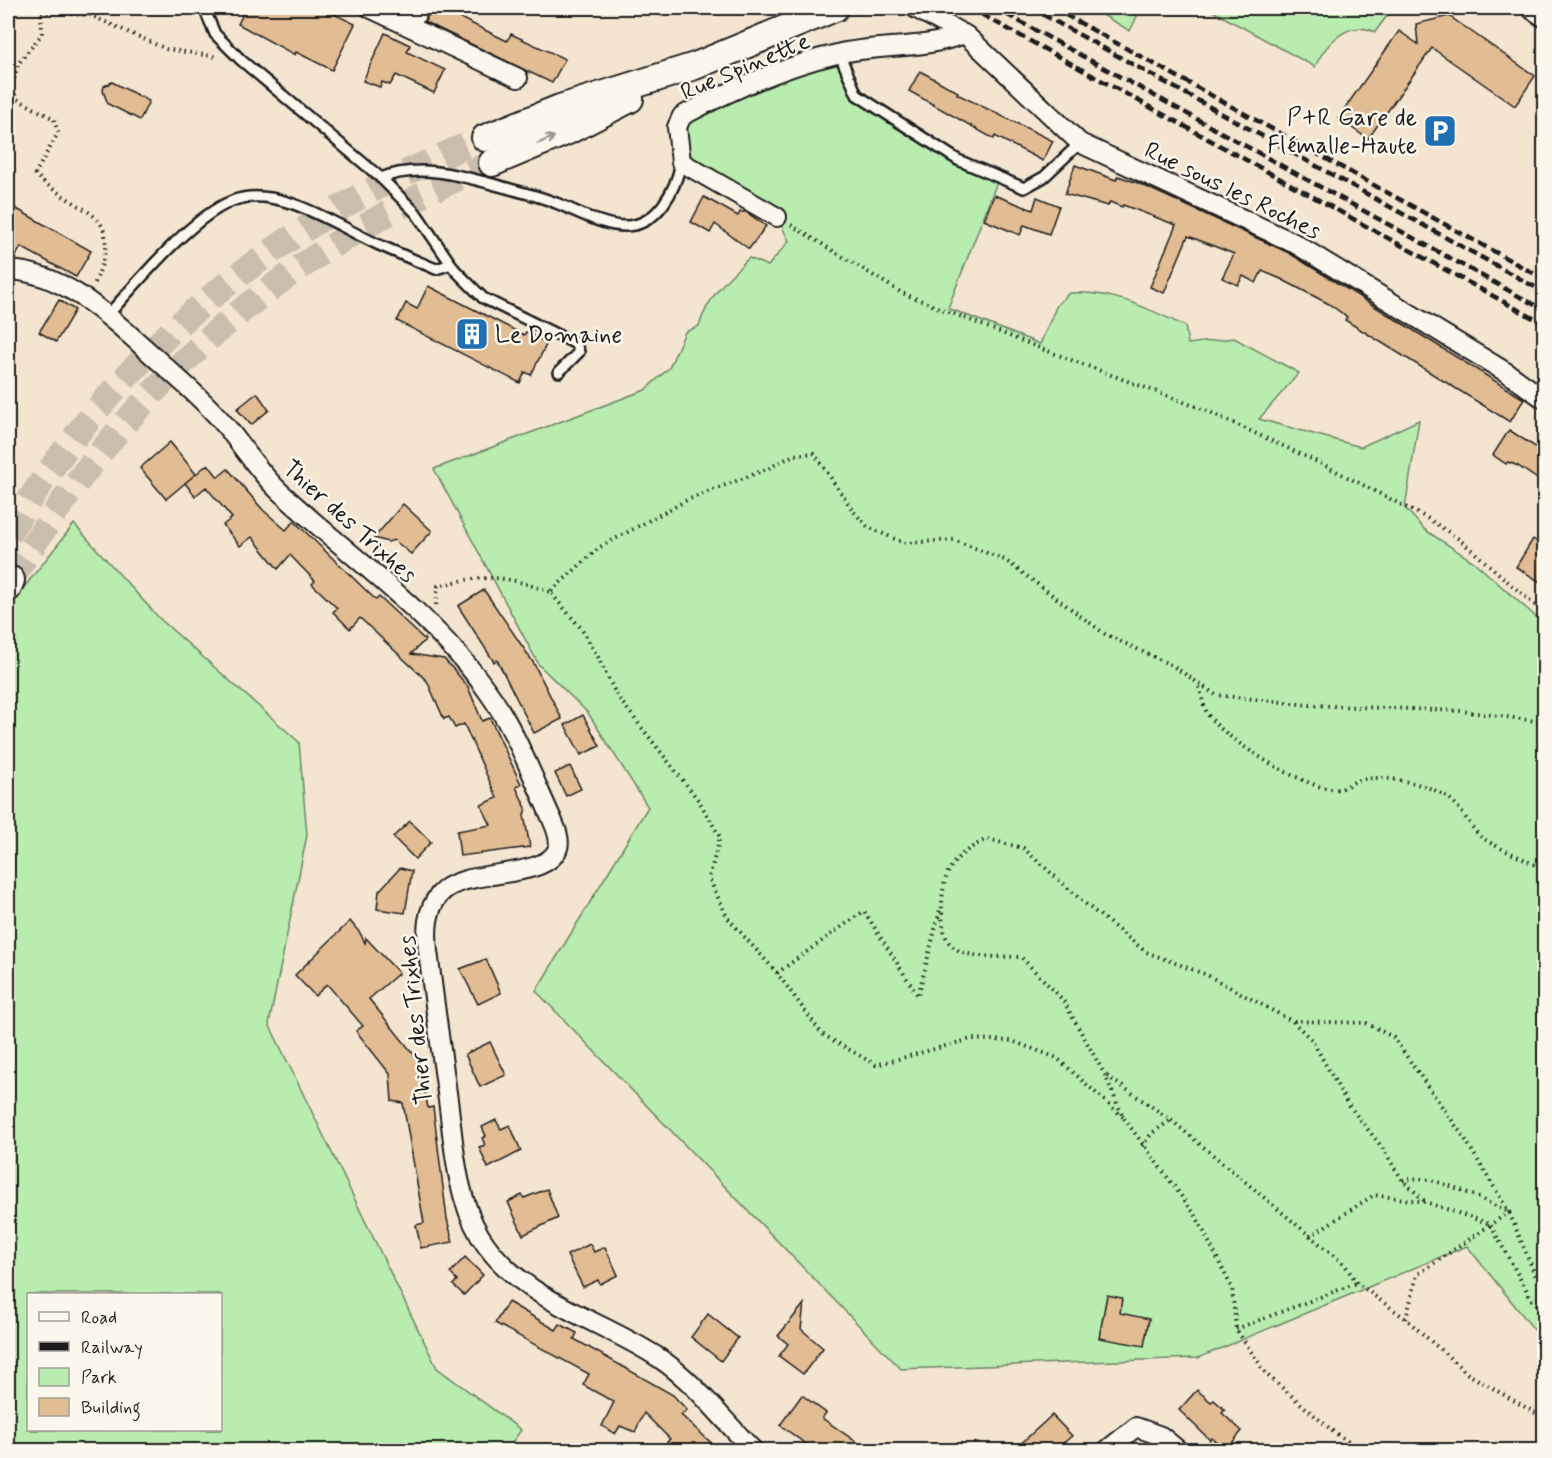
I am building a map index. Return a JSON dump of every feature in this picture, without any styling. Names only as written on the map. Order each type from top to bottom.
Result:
[{"type":"main road","points":[[492,163],[568,131],[695,66],[835,8]]},
{"type":"main road","points":[[485,138],[560,108],[695,66]]},
{"type":"street","points":[[370,8],[518,78]]},
{"type":"street","points":[[409,26],[420,8]]},
{"type":"street","name":"Rue sous les Roches","points":[[915,8],[964,34],[1080,143],[1294,243],[1509,374],[1545,399]]},
{"type":"street","points":[[1534,8],[1545,15]]},
{"type":"street","name":"Rue Spinette","points":[[681,162],[677,127],[682,116],[753,84],[839,53],[946,41],[964,34]]},
{"type":"street","points":[[681,162],[777,217]]},
{"type":"street","name":"Thier des Trixhes","points":[[8,270],[31,273],[46,278],[107,316],[207,406],[261,474],[434,630],[473,673],[501,711],[551,817],[558,834],[558,848],[548,860],[531,868],[455,884],[441,893],[430,910],[426,930],[428,951],[456,1159],[465,1203],[481,1238],[517,1277],[553,1302],[657,1356],[676,1370],[753,1450]]},
{"type":"street","points":[[1107,1450],[1136,1427],[1161,1436],[1178,1450]]},
{"type":"lane","points":[[204,8],[215,34],[241,60],[381,178],[416,213],[451,264],[483,298],[576,344],[579,352],[559,372]]},
{"type":"lane","points":[[839,53],[857,95],[958,160],[1024,188],[1044,177],[1080,143]]},
{"type":"lane","name":"Rue Spinette","points":[[381,178],[399,171],[442,171],[552,201],[608,224],[626,226],[643,222],[660,209],[673,190],[681,162]]},
{"type":"lane","points":[[107,316],[194,225],[218,208],[247,197],[275,199],[302,207],[376,244],[436,269],[451,264]]},
{"type":"path","points":[[90,15],[92,8]]},
{"type":"path","points":[[84,300],[95,283],[106,246],[107,232],[100,219],[53,192],[35,174],[58,133],[54,118],[17,99],[12,87],[18,64],[42,34],[41,10],[90,15],[166,49],[241,60]]},
{"type":"path","points":[[1539,103],[1545,112]]},
{"type":"path","points":[[777,217],[902,293],[1042,349],[1205,410],[1324,465],[1427,518],[1460,539],[1545,613]]},
{"type":"path","points":[[550,592],[600,548],[687,500],[767,469],[794,455],[814,453],[854,512],[868,527],[904,543],[954,540],[1005,560],[1105,634],[1173,666],[1199,686],[1216,695],[1309,705],[1462,711],[1545,723]]},
{"type":"path","points":[[435,598],[438,586],[463,580],[502,577],[550,592],[580,627],[617,696],[699,801],[720,837],[709,878],[727,916],[777,973],[822,1034],[876,1065],[971,1039],[1012,1041],[1057,1058],[1123,1117]]},
{"type":"path","points":[[1199,686],[1207,714],[1218,726],[1244,747],[1294,775],[1312,784],[1338,789],[1360,779],[1395,779],[1444,794],[1465,814],[1481,837],[1545,870]]},
{"type":"path","points":[[1362,1450],[1335,1433],[1266,1374],[1236,1329],[1232,1288],[1196,1216],[1142,1146],[1123,1117],[1105,1075],[1063,1000],[1021,957],[972,954],[952,946],[943,930],[943,879],[964,850],[987,839],[1023,848],[1088,906],[1146,952],[1207,975],[1292,1021],[1312,1040],[1347,1102],[1381,1146],[1403,1181],[1426,1202]]},
{"type":"path","points":[[777,973],[864,911],[918,996],[942,904]]},
{"type":"path","points":[[1292,1021],[1366,1023],[1394,1037],[1466,1139],[1509,1212],[1545,1296]]},
{"type":"path","points":[[1105,1075],[1171,1120],[1345,1265],[1358,1283],[1406,1319],[1468,1374],[1545,1418]]},
{"type":"path","points":[[1142,1146],[1152,1133],[1171,1120]]},
{"type":"path","points":[[1403,1181],[1413,1177],[1455,1188],[1509,1212]]},
{"type":"path","points":[[1310,1236],[1374,1195],[1426,1202],[1490,1224],[1532,1300],[1545,1310]]},
{"type":"path","points":[[1406,1319],[1417,1275],[1509,1212]]},
{"type":"path","points":[[1236,1329],[1358,1283]]},
{"type":"green space","points":[[1091,8],[1141,8],[1130,31]]},
{"type":"green space","points":[[1207,8],[1393,8],[1375,32],[1365,29],[1347,31],[1331,42],[1315,67]]},
{"type":"green space","points":[[839,53],[857,95],[958,160],[999,177],[948,308],[1040,344],[1057,305],[1069,293],[1115,297],[1185,326],[1188,344],[1234,338],[1299,373],[1259,419],[1361,447],[1419,420],[1405,508],[1425,530],[1474,562],[1544,624],[1544,1342],[1467,1246],[1198,1358],[901,1369],[536,991],[648,807],[588,713],[539,665],[434,469],[645,390],[669,368],[685,332],[699,326],[713,297],[726,281],[749,258],[768,266],[789,241],[777,217],[681,162],[682,116]]},
{"type":"green space","points":[[74,524],[160,619],[299,742],[307,835],[269,1024],[437,1368],[521,1430],[507,1450],[8,1450],[8,613],[14,600]]},
{"type":"building","points":[[246,8],[322,8],[355,24],[332,70],[296,52],[295,55],[238,24]]},
{"type":"building","points":[[431,8],[440,8],[507,41],[511,34],[565,59],[552,83],[425,22]]},
{"type":"building","points":[[1449,16],[1535,76],[1515,106],[1432,48],[1368,139],[1338,118],[1399,31],[1418,44],[1416,24]]},
{"type":"building","points":[[385,33],[410,45],[407,52],[445,70],[434,93],[396,75],[390,85],[382,82],[380,87],[363,81]]},
{"type":"building","points":[[920,71],[958,92],[957,94],[1053,141],[1043,161],[995,136],[994,139],[909,91]]},
{"type":"building","points":[[112,82],[149,101],[140,120],[108,104],[103,91],[104,86]]},
{"type":"building","points":[[1075,165],[1116,180],[1118,176],[1138,183],[1289,253],[1524,399],[1510,422],[1345,320],[1347,317],[1329,304],[1281,279],[1262,271],[1256,283],[1243,276],[1238,285],[1222,278],[1234,254],[1188,236],[1164,293],[1150,287],[1176,225],[1123,205],[1122,207],[1110,202],[1108,206],[1065,194]]},
{"type":"building","points":[[994,195],[1033,210],[1037,197],[1059,206],[1049,234],[1024,225],[1020,235],[984,220]]},
{"type":"building","points":[[704,197],[738,216],[740,212],[746,212],[766,226],[749,249],[715,224],[710,233],[691,222]]},
{"type":"building","points":[[8,204],[91,251],[76,277],[21,247],[14,259],[8,259]]},
{"type":"building","name":"Le Domaine","points":[[428,286],[524,335],[526,332],[547,343],[531,375],[525,372],[520,383],[397,321],[406,303],[417,309]]},
{"type":"building","points":[[59,300],[75,310],[56,342],[39,332]]},
{"type":"building","points":[[257,393],[269,410],[251,425],[237,409]]},
{"type":"building","points":[[1509,430],[1545,453],[1545,484],[1518,466],[1508,462],[1506,464],[1493,455]]},
{"type":"building","points":[[170,442],[196,474],[166,499],[140,468]]},
{"type":"building","points":[[208,464],[218,477],[228,469],[263,510],[286,530],[294,521],[376,600],[379,597],[408,624],[425,640],[411,654],[444,659],[455,671],[468,687],[482,721],[490,718],[521,784],[516,787],[526,808],[524,815],[530,847],[460,856],[457,831],[491,825],[481,805],[497,798],[464,724],[455,728],[449,717],[444,719],[427,681],[360,618],[350,629],[333,612],[337,608],[312,584],[315,581],[290,555],[278,569],[252,537],[240,546],[223,525],[232,518],[206,487],[195,496],[185,483]]},
{"type":"building","points":[[403,504],[432,531],[411,554],[394,540],[388,542],[374,538]]},
{"type":"building","points":[[1533,539],[1545,547],[1545,585],[1516,567]]},
{"type":"building","points":[[484,590],[533,662],[562,719],[534,733],[497,660],[494,662],[458,606]]},
{"type":"building","points":[[583,715],[600,746],[581,755],[565,725]]},
{"type":"building","points":[[570,766],[581,789],[566,796],[555,773]]},
{"type":"building","points":[[410,821],[431,842],[415,859],[393,837]]},
{"type":"building","points":[[400,868],[412,871],[405,913],[377,909],[379,891]]},
{"type":"building","points":[[350,921],[365,943],[366,938],[399,973],[369,999],[420,1062],[428,1108],[433,1107],[447,1219],[453,1242],[421,1248],[416,1225],[424,1223],[403,1103],[392,1101],[390,1074],[356,1031],[363,1026],[327,984],[315,996],[295,975]]},
{"type":"building","points":[[486,959],[501,993],[478,1004],[460,969]]},
{"type":"building","points":[[490,1042],[506,1075],[480,1087],[465,1054]]},
{"type":"building","points":[[496,1120],[501,1129],[510,1125],[521,1151],[488,1168],[479,1147],[485,1145],[482,1138],[486,1136],[482,1127]]},
{"type":"building","points":[[547,1189],[558,1218],[523,1235],[508,1202],[522,1195],[524,1198]]},
{"type":"building","points":[[590,1244],[594,1252],[605,1247],[618,1275],[600,1284],[598,1280],[583,1287],[567,1255]]},
{"type":"building","points":[[465,1257],[483,1275],[464,1295],[453,1285],[457,1280],[450,1273]]},
{"type":"building","points":[[1107,1295],[1122,1298],[1120,1313],[1149,1319],[1144,1346],[1099,1338]]},
{"type":"building","points":[[508,1302],[556,1330],[560,1324],[577,1333],[574,1339],[673,1395],[687,1410],[681,1415],[719,1450],[659,1450],[670,1439],[644,1413],[635,1432],[620,1426],[615,1434],[602,1426],[614,1402],[583,1385],[589,1374],[495,1323]]},
{"type":"building","points":[[804,1304],[801,1329],[823,1348],[803,1374],[779,1356],[788,1344],[778,1336]]},
{"type":"building","points":[[708,1314],[738,1338],[721,1361],[691,1337]]},
{"type":"building","points":[[1197,1390],[1225,1410],[1222,1413],[1242,1431],[1226,1450],[1212,1438],[1210,1440],[1179,1410]]},
{"type":"building","points":[[802,1395],[826,1413],[822,1418],[868,1450],[814,1450],[780,1425]]},
{"type":"building","points":[[1052,1415],[1072,1436],[1055,1450],[1014,1450]]},
{"type":"tunnel","points":[[8,535],[52,467],[101,404],[155,347],[213,296],[275,249],[341,207],[411,170],[485,138]]},
{"type":"tunnel","points":[[11,580],[58,509],[107,444],[160,385],[217,331],[278,283],[344,239],[415,199],[492,163]]},
{"type":"railway","points":[[970,8],[1544,324]]},
{"type":"railway","points":[[995,8],[1544,310]]},
{"type":"railway","points":[[1031,8],[1544,292]]},
{"type":"railway","points":[[1053,8],[1544,279]]},
{"type":"place","name":"P+R Gare de Flémalle-Haute","points":[[1440,131]]},
{"type":"place","name":"Le Domaine","points":[[472,334]]}]
